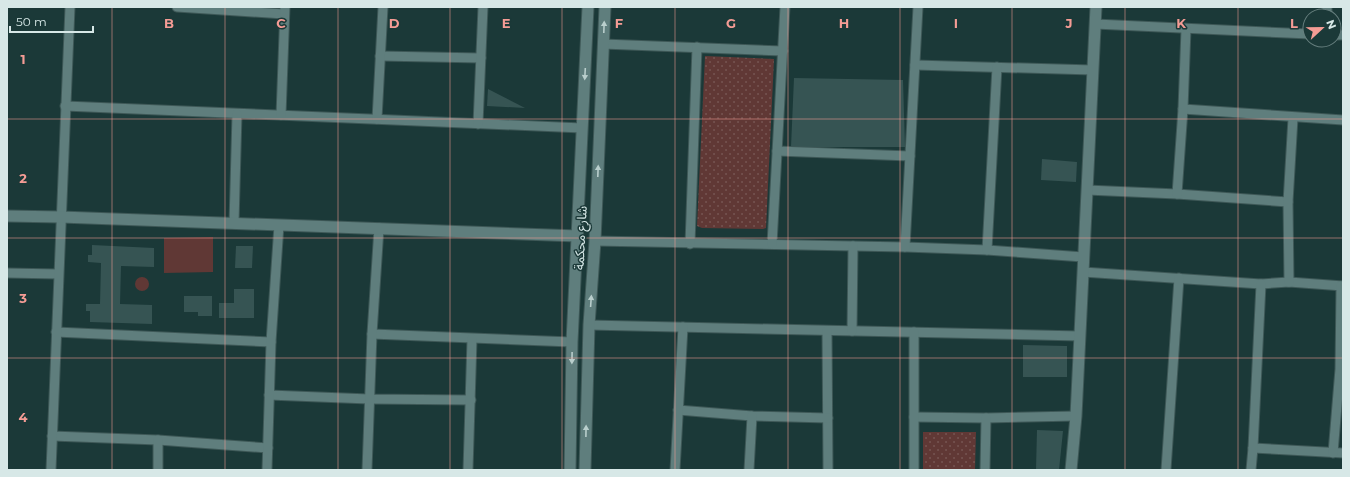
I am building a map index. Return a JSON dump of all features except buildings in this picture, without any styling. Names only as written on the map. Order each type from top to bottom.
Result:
[{"type":"street","points":[[51,470],[70,7]]},
{"type":"street","points":[[177,7],[285,11],[281,115]]},
{"type":"street","points":[[377,119],[383,7]]},
{"type":"street","points":[[478,124],[483,7]]},
{"type":"street","name":"شارع محكمة","points":[[570,470],[572,342],[588,7]]},
{"type":"street","name":"شارع محكمة","points":[[585,470],[589,325],[595,241],[605,7]]},
{"type":"street","points":[[772,244],[785,7]]},
{"type":"street","points":[[906,247],[918,7]]},
{"type":"street","points":[[1071,470],[1076,416],[1096,7]]},
{"type":"street","points":[[1095,24],[1302,34]]},
{"type":"street","points":[[1176,194],[1183,109],[1186,29]]},
{"type":"street","points":[[603,44],[783,50]]},
{"type":"street","points":[[690,244],[697,47]]},
{"type":"street","points":[[380,56],[481,58]]},
{"type":"street","points":[[915,64],[1093,70]]},
{"type":"street","points":[[987,250],[996,67]]},
{"type":"street","points":[[65,106],[582,128]]},
{"type":"street","points":[[1183,109],[1293,118],[1343,120]]},
{"type":"street","points":[[234,223],[237,114]]},
{"type":"street","points":[[1289,282],[1288,202],[1293,118]]},
{"type":"street","points":[[777,151],[910,156]]},
{"type":"street","points":[[1087,190],[1176,194],[1288,202]]},
{"type":"street","points":[[7,216],[578,236]]},
{"type":"street","points":[[267,470],[271,342],[279,225]]},
{"type":"street","points":[[367,470],[372,334],[379,228]]},
{"type":"street","points":[[595,241],[906,247],[1083,256]]},
{"type":"street","points":[[852,331],[853,246]]},
{"type":"street","points":[[1083,272],[1261,284],[1289,282],[1342,286],[1342,369],[1333,453]]},
{"type":"street","points":[[7,273],[58,274]]},
{"type":"street","points":[[1166,470],[1179,278]]},
{"type":"street","points":[[1251,470],[1261,284]]},
{"type":"street","points":[[589,325],[1080,336]]},
{"type":"street","points":[[675,470],[683,327]]},
{"type":"street","points":[[827,331],[828,470]]},
{"type":"street","points":[[56,332],[271,342]]},
{"type":"street","points":[[914,332],[914,470]]},
{"type":"street","points":[[372,334],[572,342]]},
{"type":"street","points":[[468,470],[472,338]]},
{"type":"street","points":[[270,395],[369,399],[471,400]]},
{"type":"street","points":[[678,410],[752,416],[828,418]]},
{"type":"street","points":[[749,470],[752,416]]},
{"type":"street","points":[[914,417],[986,418],[1076,416]]},
{"type":"street","points":[[985,470],[986,418]]},
{"type":"street","points":[[52,436],[158,440],[268,448]]},
{"type":"street","points":[[158,440],[158,470]]},
{"type":"street","points":[[1253,448],[1343,453]]},
{"type":"shaded area","points":[[705,56],[774,59],[766,228],[702,228],[697,226]]},
{"type":"shaded area","points":[[213,237],[213,272],[164,273],[164,238]]},
{"type":"shaded area","points":[[142,277],[147,279],[149,284],[147,289],[142,291],[137,289],[135,284],[137,279]]},
{"type":"shaded area","points":[[923,432],[976,432],[975,470],[923,470]]}]
